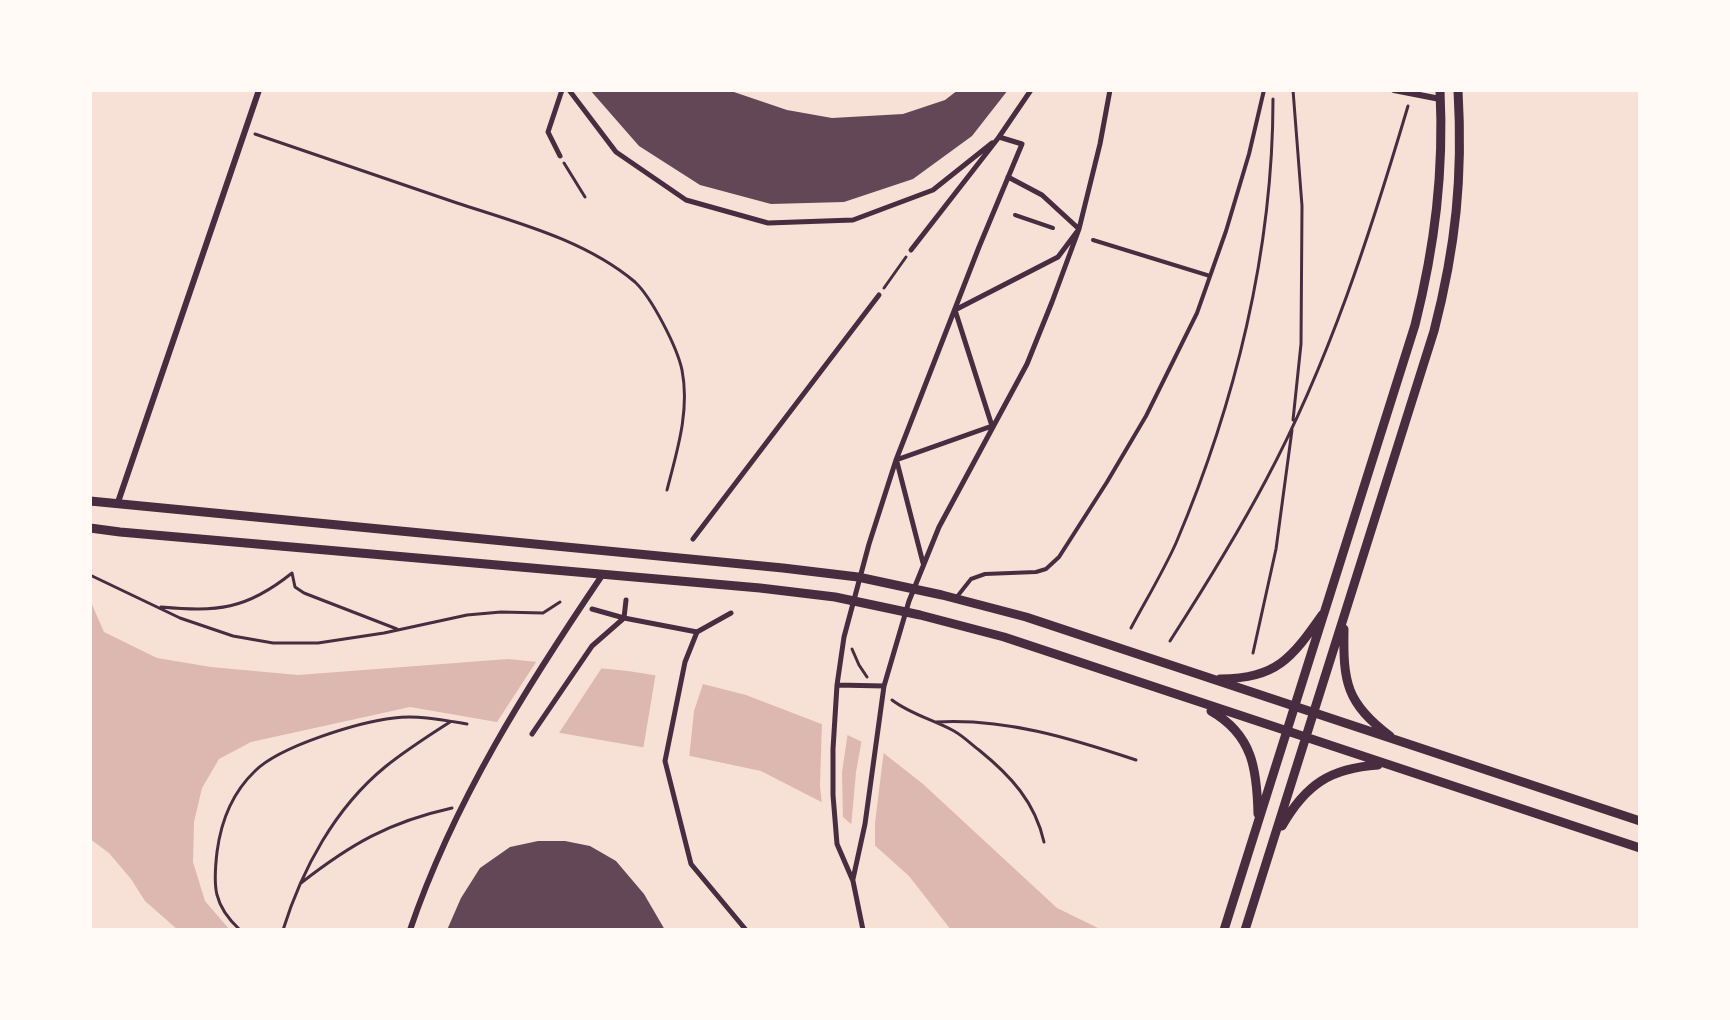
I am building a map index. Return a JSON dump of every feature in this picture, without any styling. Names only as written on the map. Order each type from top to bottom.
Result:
[{"type":"street","points":[[117,505],[259,90]]},
{"type":"street","points":[[560,156],[548,132],[562,90]]},
{"type":"street","points":[[569,90],[616,152],[686,200],[768,223],[853,220],[933,190],[999,137]]},
{"type":"street","points":[[912,250],[999,137],[1031,90]]},
{"type":"street","points":[[853,881],[865,824],[884,686],[909,601],[939,526],[1027,364],[1053,302],[1079,229],[1100,144],[1110,90]]},
{"type":"street","points":[[1224,930],[1415,325],[1427,278],[1441,181],[1440,95],[1394,90]]},
{"type":"street","points":[[1245,930],[1434,331],[1446,284],[1460,188],[1461,138],[1458,90]]},
{"type":"street","points":[[863,930],[853,881],[837,844],[833,749],[837,686],[844,637],[856,589],[897,460],[1022,144],[999,137]]},
{"type":"street","points":[[1008,177],[1042,195],[1079,229]]},
{"type":"street","points":[[955,310],[1058,256],[1079,229]]},
{"type":"street","points":[[693,539],[879,294]]},
{"type":"street","points":[[955,310],[992,426]]},
{"type":"street","points":[[897,460],[992,426]]},
{"type":"street","points":[[897,460],[923,565]]},
{"type":"street","points":[[90,501],[858,577],[956,598],[1026,617],[1640,821]]},
{"type":"street","points":[[90,528],[760,588],[835,597],[920,615],[1004,638],[1640,848]]},
{"type":"street","points":[[410,930],[447,835],[502,730],[603,574]]},
{"type":"street","points":[[532,734],[592,646],[624,618],[626,600]]},
{"type":"street","points":[[1214,680],[1249,677],[1275,668],[1302,643],[1326,608]]},
{"type":"street","points":[[592,609],[624,618],[697,632]]},
{"type":"street","points":[[731,613],[697,632],[685,662],[665,761],[691,864],[746,930]]},
{"type":"street","points":[[1345,616],[1344,654],[1347,680],[1352,696],[1370,721],[1397,741]]},
{"type":"street","points":[[837,686],[884,686]]},
{"type":"street","points":[[1193,700],[1223,718],[1244,740],[1257,781],[1259,822]]},
{"type":"street","points":[[1272,844],[1296,806],[1322,780],[1344,769],[1385,764]]},
{"type":"lane","points":[[956,598],[971,579],[985,574],[1036,572],[1046,569],[1059,557],[1107,482],[1146,416],[1197,313],[1226,231],[1249,154],[1264,90]]},
{"type":"lane","points":[[1015,215],[1053,228]]},
{"type":"lane","points":[[1092,240],[1210,276]]},
{"type":"path","points":[[1131,628],[1175,545],[1205,468],[1236,366],[1253,294],[1267,208],[1273,90]]},
{"type":"path","points":[[1253,653],[1276,549],[1293,426],[1301,344],[1302,218],[1293,90]]},
{"type":"path","points":[[1170,641],[1220,562],[1267,479],[1293,426],[1337,323],[1375,216],[1408,106]]},
{"type":"path","points":[[245,131],[554,236],[612,264],[637,285],[654,309],[671,340],[682,369],[685,399],[682,431],[667,490]]},
{"type":"path","points":[[560,156],[585,197]]},
{"type":"path","points":[[879,294],[912,250]]},
{"type":"path","points":[[158,607],[200,610],[229,608],[276,586],[292,573],[295,587],[304,593],[399,630]]},
{"type":"path","points":[[90,575],[180,618],[233,636],[273,643],[318,643],[399,630],[467,615],[501,612],[543,613],[560,602]]},
{"type":"path","points":[[850,644],[859,665],[869,680]]},
{"type":"path","points":[[885,693],[901,707],[956,732],[1000,767],[1025,796],[1039,822],[1044,843]]},
{"type":"path","points":[[240,930],[226,917],[217,897],[215,871],[219,835],[227,810],[241,787],[256,769],[307,741],[355,726],[396,718],[467,724]]},
{"type":"path","points":[[283,930],[307,867],[329,829],[355,797],[384,768],[452,721]]},
{"type":"path","points":[[934,722],[997,723],[1095,746],[1136,760]]},
{"type":"path","points":[[300,884],[336,856],[375,833],[424,814],[452,808]]},
{"type":"shaded area","points":[[90,600],[104,632],[157,658],[211,667],[298,675],[508,659],[628,671],[691,681],[746,695],[837,730],[881,751],[923,784],[1057,908],[1102,930],[951,930],[909,876],[833,808],[761,771],[676,753],[410,707],[251,742],[219,759],[202,788],[194,822],[193,862],[205,901],[230,930],[178,930],[145,901],[131,879],[109,853],[90,839]]},
{"type":"pier","points":[[538,659],[603,666],[557,736],[495,725]]},
{"type":"pier","points":[[656,672],[704,681],[694,711],[689,759],[643,750]]},
{"type":"pier","points":[[822,721],[848,732],[842,772],[843,821],[822,805],[820,786]]},
{"type":"pier","points":[[862,739],[884,750],[875,823],[875,849],[851,828],[856,772]]},
{"type":"building","points":[[590,90],[728,90],[787,110],[832,118],[903,114],[945,100],[958,90],[1008,90],[972,136],[913,179],[844,202],[771,204],[700,185],[639,146]]},
{"type":"building","points":[[538,841],[565,841],[590,846],[616,861],[644,894],[665,930],[447,930],[461,898],[480,868],[510,847]]}]
